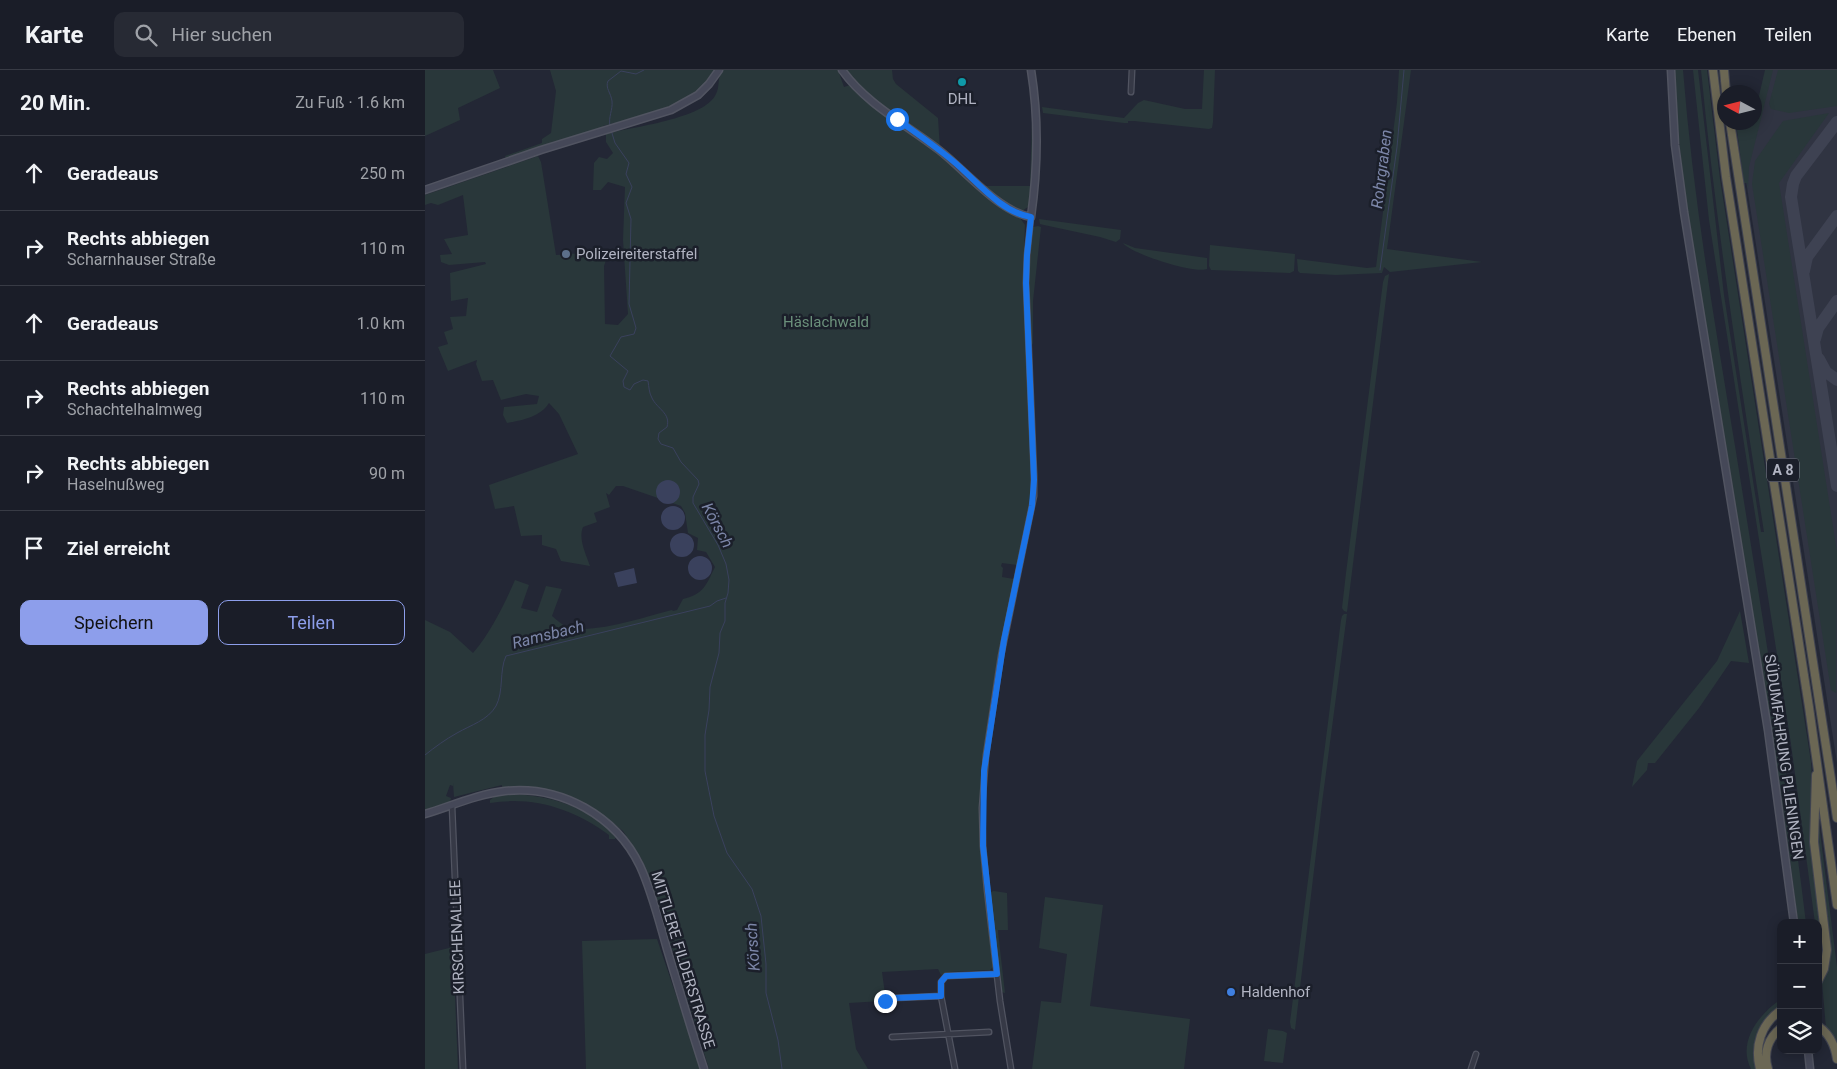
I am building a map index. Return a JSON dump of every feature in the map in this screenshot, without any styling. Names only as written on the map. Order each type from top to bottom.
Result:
[{"type":"highway","name":"A 8","points":[[1713,70],[1728,192],[1817,763],[1837,905]]},
{"type":"highway","points":[[1724,70],[1725,85]]},
{"type":"highway","name":"A 8","points":[[1731,130],[1837,818]]},
{"type":"highway","points":[[1817,763],[1813,838],[1827,950],[1825,966],[1822,972]]},
{"type":"highway","points":[[1760,1069],[1758,1050],[1761,1034],[1769,1021],[1777,1014]]},
{"type":"highway","points":[[1822,1029],[1833,1041],[1837,1059]]},
{"type":"highway","points":[[1768,1069],[1765,1059],[1767,1046],[1777,1032]]},
{"type":"main road","points":[[425,190],[505,161],[663,113],[684,104],[703,90],[719,70]]},
{"type":"main road","points":[[842,70],[855,86],[871,100],[938,150],[994,197],[1020,214],[1031,217],[1036,176],[1037,136],[1031,70]]},
{"type":"main road","name":"SÜDUMFAHRUNG PLIENINGEN","points":[[1671,70],[1675,137],[1684,212],[1768,730],[1794,919]]},
{"type":"main road","name":"MITTLERE FILDERSTRASSE","points":[[425,814],[485,795],[506,791],[539,792],[561,797],[584,807],[607,823],[636,858],[644,877],[704,1069]]},
{"type":"main road","points":[[1808,1054],[1810,1069]]},
{"type":"street","points":[[1131,70],[1131,92]]},
{"type":"street","points":[[1011,1069],[984,866],[983,792],[987,748],[1003,648],[1034,492],[1026,288],[1031,217]]},
{"type":"street","name":"KIRSCHENALLEE","points":[[452,806],[463,1069]]},
{"type":"street","points":[[955,1069],[941,996],[941,982],[946,976],[997,974]]},
{"type":"street","points":[[885,1001],[894,998],[941,996]]},
{"type":"street","points":[[892,1037],[989,1032]]},
{"type":"street","points":[[1471,1069],[1477,1054]]},
{"type":"shaded area","points":[[1770,70],[1837,70],[1837,763],[1745,174],[1756,130],[1762,130],[1762,103]]},
{"type":"green space","points":[[425,70],[493,70],[500,88],[458,108],[460,120],[425,136]]},
{"type":"green space","points":[[550,70],[716,70],[696,93],[671,107],[615,125],[614,123],[603,126],[603,128],[565,140],[552,142],[506,159],[505,156],[542,143],[542,139],[551,133],[556,91]]},
{"type":"green space","name":"Häslachwald","points":[[722,70],[838,70],[844,87],[850,85],[1020,218],[1025,225],[1023,276],[1032,488],[1017,565],[1002,563],[1001,566],[1003,568],[1002,577],[1014,579],[986,733],[981,796],[981,845],[993,967],[990,970],[950,972],[941,975],[938,969],[882,972],[885,994],[881,994],[882,1001],[849,1003],[856,1049],[868,1069],[709,1069],[655,893],[641,858],[623,831],[594,808],[566,795],[535,788],[502,788],[502,785],[454,797],[453,783],[453,786],[450,785],[446,796],[451,798],[450,802],[425,810],[425,620],[450,632],[473,653],[502,609],[515,580],[529,585],[521,608],[537,612],[546,586],[562,589],[552,616],[568,627],[591,629],[677,610],[683,599],[696,594],[703,588],[715,567],[706,552],[697,550],[698,538],[688,533],[685,513],[681,506],[623,486],[616,486],[609,495],[606,493],[610,507],[594,513],[597,522],[583,527],[581,536],[590,566],[561,561],[556,549],[542,545],[542,535],[521,536],[514,506],[495,509],[489,485],[578,454],[559,414],[549,403],[536,415],[507,423],[503,415],[504,407],[537,404],[539,396],[526,394],[501,400],[493,380],[482,381],[476,364],[477,360],[448,371],[438,347],[448,344],[444,332],[453,329],[450,317],[466,316],[468,298],[451,301],[450,273],[486,264],[485,262],[449,265],[441,262],[440,255],[452,254],[444,239],[468,235],[463,195],[438,205],[431,203],[425,205],[425,195],[538,156],[541,162],[556,255],[609,251],[604,266],[605,324],[618,325],[628,314],[623,240],[625,187],[608,182],[601,190],[593,190],[594,163],[599,157],[607,159],[613,153],[606,142],[606,134],[683,116],[709,103],[716,94]]},
{"type":"green space","points":[[845,70],[892,70],[893,79],[896,84],[938,118],[940,149],[868,94]]},
{"type":"green space","points":[[1204,70],[1215,70],[1213,122],[1212,128],[1209,129],[1134,121],[1124,123],[1043,113],[1042,107],[1124,118],[1138,103],[1144,100],[1185,109],[1202,109]]},
{"type":"green space","points":[[1399,70],[1411,70],[1387,249],[1482,262],[1390,272],[1384,267],[1382,273],[1336,275],[1300,273],[1298,271],[1297,259],[1367,268],[1376,267],[1397,102]]},
{"type":"green space","points":[[1674,70],[1683,70],[1687,118],[1705,261],[1773,687],[1805,919],[1797,919],[1761,663],[1697,280],[1680,154]]},
{"type":"green space","points":[[1693,70],[1698,70],[1724,295],[1761,532],[1764,532],[1721,244],[1701,70],[1707,70],[1720,179],[1811,762],[1819,919],[1814,919],[1791,744],[1709,220]]},
{"type":"green space","points":[[1765,70],[1773,70],[1762,114],[1762,85]]},
{"type":"green space","points":[[1778,70],[1837,70],[1837,106],[1789,113],[1771,109],[1769,104]]},
{"type":"green space","points":[[1829,113],[1779,183],[1837,552],[1836,693],[1831,690],[1752,184],[1755,161],[1783,121]]},
{"type":"green space","points":[[1032,118],[1035,118],[1035,144],[1030,203],[1022,211],[1012,207],[984,186],[1030,186]]},
{"type":"green space","points":[[1737,130],[1758,130],[1749,167],[1748,190],[1747,183],[1744,183]]},
{"type":"green space","points":[[1039,219],[1121,230],[1120,239],[1116,242],[1044,225],[1040,224]]},
{"type":"green space","points":[[1033,227],[1041,227],[1033,301],[1033,345],[1031,342],[1029,299],[1031,241]]},
{"type":"green space","points":[[1123,243],[1135,248],[1207,258],[1207,269],[1190,269],[1163,262],[1138,252]]},
{"type":"green space","points":[[1210,245],[1295,254],[1294,271],[1290,273],[1211,270],[1209,266]]},
{"type":"green space","points":[[1389,274],[1347,612],[1342,608],[1346,573],[1383,282],[1385,276]]},
{"type":"green space","points":[[1740,611],[1749,663],[1731,661],[1699,708],[1655,763],[1648,763],[1647,770],[1632,787],[1637,761],[1717,661]]},
{"type":"green space","points":[[1344,614],[1347,614],[1295,1030],[1291,1028],[1290,1022],[1341,620]]},
{"type":"green space","points":[[513,794],[542,797],[582,810],[605,826],[616,836],[615,839],[609,839],[609,835],[581,818],[553,807],[522,801],[490,803],[490,800],[495,796]]},
{"type":"green space","points":[[1818,816],[1837,967],[1837,1043],[1826,1028],[1822,982],[1826,973],[1824,897],[1817,841]]},
{"type":"green space","points":[[994,891],[1007,893],[1008,930],[998,930],[1005,993],[1001,992],[989,894]]},
{"type":"green space","points":[[1045,897],[1103,905],[1090,1006],[1190,1019],[1184,1069],[1032,1069],[1041,1001],[1061,1003],[1067,954],[1039,948]]},
{"type":"green space","points":[[657,939],[701,1069],[586,1069],[582,941]]},
{"type":"green space","points":[[453,947],[458,1069],[425,1069],[425,954]]},
{"type":"green space","points":[[1777,1002],[1777,1010],[1766,1020],[1757,1069],[1751,1069],[1747,1059],[1749,1039],[1758,1021]]},
{"type":"green space","points":[[1268,1029],[1287,1033],[1283,1063],[1264,1061]]},
{"type":"water","points":[[668,480],[673,481],[679,487],[679,497],[673,503],[668,504],[663,503],[657,497],[656,492],[657,487],[663,481]]},
{"type":"water","points":[[673,506],[678,507],[684,513],[684,523],[678,529],[673,530],[668,529],[662,523],[661,518],[662,513],[668,507]]},
{"type":"water","points":[[682,533],[691,536],[694,545],[691,554],[682,557],[673,554],[670,545],[673,536]]},
{"type":"water","points":[[700,556],[709,559],[712,568],[709,577],[700,580],[691,577],[688,568],[691,559]]},
{"type":"water","points":[[634,568],[637,583],[618,587],[614,573]]},
{"type":"waterway","name":"Körsch","points":[[610,126],[612,101],[607,84],[608,81],[621,71],[636,74],[644,70]]},
{"type":"waterway","name":"Rohrgraben","points":[[1380,270],[1397,147],[1404,70]]},
{"type":"waterway","name":"Körsch","points":[[611,130],[615,143],[629,163],[626,174],[632,187],[626,203],[631,219],[629,304],[636,328],[634,334],[621,337],[610,356],[628,371],[623,381],[624,387],[630,390],[634,384],[643,380],[648,381],[651,396],[663,411],[668,422],[667,427],[659,433],[658,439],[661,444],[673,448],[681,462],[698,480],[699,484],[693,497],[693,503],[718,545],[726,564],[729,580],[728,593],[725,603],[725,621],[720,633],[719,653],[710,687],[705,735],[705,771],[714,816],[727,853],[752,889],[761,916],[766,964],[766,993],[778,1040],[782,1069]]},
{"type":"waterway","name":"Ramsbach","points":[[425,755],[449,738],[484,719],[493,711],[500,694],[506,656],[710,606],[726,598]]},
{"type":"taxiway","points":[[1837,122],[1796,176],[1791,197],[1837,486]]},
{"type":"taxiway","points":[[1804,271],[1807,257],[1837,216]]},
{"type":"taxiway","points":[[1815,339],[1818,328],[1837,301]]},
{"type":"taxiway","points":[[1819,359],[1826,372],[1837,380]]},
{"type":"place","name":"DHL","points":[[962,82]]},
{"type":"place","name":"Polizeireiterstaffel","points":[[566,254]]},
{"type":"place","name":"Haldenhof","points":[[1231,992]]},
{"type":"route","points":[[885,1001],[894,998],[941,996],[941,982],[946,976],[997,974],[984,866],[982,808],[984,771],[1004,640],[1034,492],[1026,283],[1031,217],[1020,214],[999,201],[963,170],[897,119]]}]
